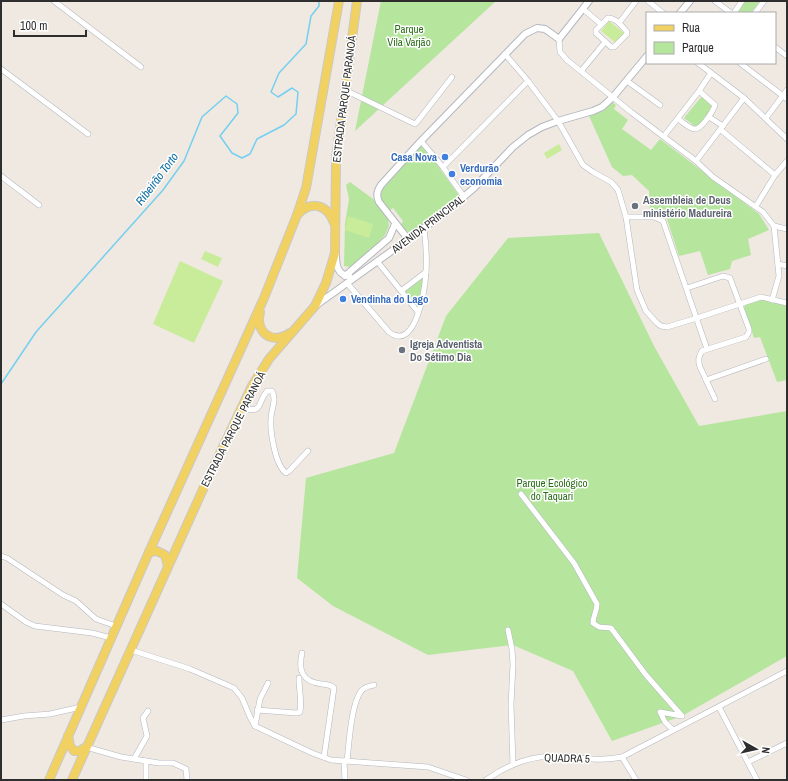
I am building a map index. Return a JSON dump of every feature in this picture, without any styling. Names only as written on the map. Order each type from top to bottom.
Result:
[{"type":"main road","name":"ESTRADA PARQUE PARANOÁ","points":[[49,780],[149,552],[264,298],[297,215],[306,188],[339,1]]},
{"type":"main road","name":"ESTRADA PARQUE PARANOÁ","points":[[72,780],[168,566],[252,386],[269,359],[315,306],[326,283],[335,253],[336,159],[357,1]]},
{"type":"main road","points":[[297,215],[304,208],[320,206],[330,213],[336,227]]},
{"type":"main road","points":[[264,298],[259,323],[264,334],[275,338],[280,338],[296,329]]},
{"type":"main road","points":[[149,552],[157,551],[165,555],[168,566]]},
{"type":"main road","points":[[68,735],[72,749],[77,752],[86,748]]},
{"type":"street","points":[[54,1],[141,67]]},
{"type":"street","points":[[589,1],[559,39],[560,52],[613,97],[696,161],[729,189],[764,212],[774,226],[778,264],[778,281],[772,300]]},
{"type":"street","points":[[619,23],[636,1]]},
{"type":"street","points":[[648,1],[662,12]]},
{"type":"street","points":[[681,12],[690,1]]},
{"type":"street","points":[[715,1],[731,12]]},
{"type":"street","points":[[733,12],[742,1]]},
{"type":"street","points":[[757,12],[764,1]]},
{"type":"street","points":[[583,9],[601,24]]},
{"type":"street","points":[[610,17],[619,23],[627,33],[621,41],[614,47],[611,47],[596,33],[596,30],[601,24],[610,17]]},
{"type":"street","points":[[408,239],[379,202],[377,196],[381,185],[525,34],[537,28],[545,29],[559,39]]},
{"type":"street","points":[[582,70],[605,42]]},
{"type":"street","points":[[776,48],[787,56]]},
{"type":"street","points":[[505,54],[528,81],[558,121],[583,165],[611,182],[618,190],[626,217],[637,290],[650,316],[661,326],[667,327],[761,297],[787,303]]},
{"type":"street","name":"AVENIDA PRINCIPAL","points":[[315,306],[424,229],[464,197],[513,147],[535,130],[558,121],[598,110],[602,107],[613,97],[646,57]]},
{"type":"street","points":[[699,64],[744,98],[787,139]]},
{"type":"street","points":[[741,64],[785,98]]},
{"type":"street","points":[[1,69],[88,134]]},
{"type":"street","points":[[664,136],[711,73]]},
{"type":"street","points":[[345,90],[415,124],[437,98],[452,77]]},
{"type":"street","points":[[443,167],[528,81]]},
{"type":"street","points":[[627,81],[660,105]]},
{"type":"street","points":[[766,118],[785,98],[787,90]]},
{"type":"street","points":[[678,119],[695,129],[700,128],[709,117],[715,105],[699,91]]},
{"type":"street","points":[[696,161],[744,98]]},
{"type":"street","points":[[709,117],[775,175]]},
{"type":"street","points":[[422,141],[464,197]]},
{"type":"street","points":[[756,206],[775,175],[787,161]]},
{"type":"street","points":[[1,176],[39,205]]},
{"type":"street","points":[[626,217],[654,217],[663,220],[707,349]]},
{"type":"street","points":[[345,276],[389,238],[395,224]]},
{"type":"street","points":[[774,226],[787,229]]},
{"type":"street","points":[[347,283],[392,334],[402,336],[410,331],[414,325],[418,312],[426,272],[427,250],[424,229]]},
{"type":"street","points":[[335,253],[336,266],[340,273],[345,276],[355,277]]},
{"type":"street","points":[[377,261],[418,312]]},
{"type":"street","points":[[778,264],[787,266]]},
{"type":"street","points":[[401,291],[426,272]]},
{"type":"street","points":[[687,288],[723,276],[728,276],[748,329],[748,335],[743,338],[707,349],[702,351],[700,355],[698,361],[715,400]]},
{"type":"street","points":[[706,380],[766,359]]},
{"type":"street","points":[[241,408],[255,410],[259,406],[267,391],[272,391],[275,396],[271,418],[272,430],[277,456],[282,470],[286,473],[289,471],[308,451]]},
{"type":"street","points":[[521,494],[574,563],[597,604],[597,610],[593,623],[599,627],[610,628],[646,675],[682,716],[660,712],[665,722],[673,730]]},
{"type":"street","points":[[1,556],[7,558],[63,595],[76,601],[96,619],[116,626]]},
{"type":"street","points":[[1,604],[26,622],[35,626],[92,633],[111,638]]},
{"type":"street","points":[[508,630],[513,664],[511,704],[513,764]]},
{"type":"street","points":[[131,650],[190,670],[234,688],[242,698],[255,726],[295,746],[331,760],[428,767],[466,780]]},
{"type":"street","points":[[302,653],[300,666],[303,674],[308,680],[330,685],[334,688],[324,757]]},
{"type":"street","points":[[636,780],[622,757],[787,671]]},
{"type":"street","points":[[257,710],[300,712],[302,704],[299,694],[299,678]]},
{"type":"street","points":[[255,726],[260,699],[268,683]]},
{"type":"street","points":[[345,780],[346,761],[355,705],[361,691],[364,688],[374,685]]},
{"type":"street","points":[[1,720],[50,714],[81,706]]},
{"type":"street","points":[[719,707],[758,780]]},
{"type":"street","points":[[134,759],[146,739],[147,734],[143,718],[148,711]]},
{"type":"street","points":[[748,762],[787,743]]},
{"type":"street","points":[[86,748],[134,759],[159,763],[173,763],[186,769],[187,780]]},
{"type":"street","name":"QUADRA 5","points":[[486,780],[513,764],[535,758],[549,756],[607,760],[622,757]]},
{"type":"street","points":[[146,761],[146,780]]},
{"type":"green space","name":"Parque Vila Varjão","points":[[381,1],[496,1],[355,131]]},
{"type":"green space","points":[[745,1],[760,1],[752,12],[737,12]]},
{"type":"green space","points":[[609,21],[624,33],[616,43],[601,31]]},
{"type":"green space","points":[[702,96],[714,106],[697,128],[684,118]]},
{"type":"green space","points":[[612,102],[616,105],[614,109],[628,120],[622,129],[651,150],[660,139],[759,214],[769,230],[748,239],[751,255],[732,261],[730,269],[708,275],[700,251],[679,256],[665,213],[650,211],[649,191],[632,175],[623,176],[612,167],[589,116],[603,111]]},
{"type":"green space","points":[[559,144],[562,150],[547,159],[544,153]]},
{"type":"green space","points":[[420,147],[425,148],[458,194],[458,198],[409,233],[401,225],[403,221],[393,208],[388,210],[381,195],[383,189]]},
{"type":"green space","points":[[350,182],[373,199],[388,219],[389,226],[385,235],[377,244],[350,267],[344,266],[345,224],[349,199],[346,185]]},
{"type":"green space","points":[[348,216],[373,224],[369,238],[345,230]]},
{"type":"green space","name":"Parque Ecológico do Taquari","points":[[599,233],[654,346],[699,426],[787,411],[787,656],[682,716],[612,741],[573,671],[513,645],[428,655],[333,606],[297,578],[306,478],[394,453],[446,316],[508,238]]},
{"type":"green space","points":[[205,251],[222,258],[218,267],[201,259]]},
{"type":"green space","points":[[180,261],[223,281],[194,343],[153,324]]},
{"type":"green space","points":[[424,276],[418,307],[405,291]]},
{"type":"green space","points":[[761,300],[787,305],[787,380],[777,382],[760,337],[754,338],[744,308],[745,305]]},
{"type":"waterway","name":"Ribeirão Torto","points":[[1,384],[36,332],[163,190],[184,161],[202,117],[226,96],[237,104],[238,113],[220,136],[232,153],[242,158],[250,154],[257,139],[284,125],[296,114],[298,92],[292,88],[278,97],[271,92],[279,73],[306,44],[311,16],[319,6],[319,1]]},
{"type":"place","name":"Casa Nova","points":[[445,157]]},
{"type":"place","name":"Verdurão economia","points":[[452,174]]},
{"type":"place","name":"Assembleia de Deus ministério Madureira","points":[[635,206]]},
{"type":"place","name":"Vendinha do Lago","points":[[343,299]]},
{"type":"place","name":"Igreja Adventista Do Sétimo Dia","points":[[402,350]]}]
